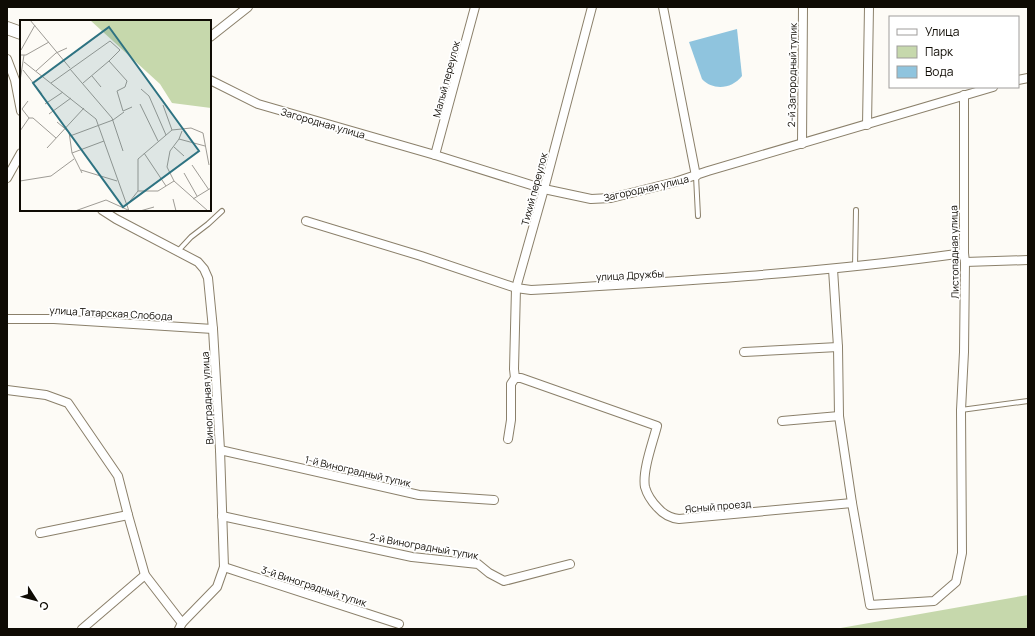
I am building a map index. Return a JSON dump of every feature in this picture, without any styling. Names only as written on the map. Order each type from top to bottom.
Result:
[{"type":"street","points":[[211,36],[248,7]]},
{"type":"street","name":"Малый переулок","points":[[435,155],[475,7]]},
{"type":"street","name":"Тихий переулок","points":[[515,378],[516,288],[592,7]]},
{"type":"street","points":[[663,7],[696,176]]},
{"type":"street","name":"2-й Загородный тупик","points":[[802,144],[803,7]]},
{"type":"street","points":[[867,125],[869,7]]},
{"type":"street","points":[[7,28],[20,33]]},
{"type":"street","points":[[7,59],[15,80],[20,106]]},
{"type":"street","name":"Загородная улица","points":[[211,80],[258,104],[435,155],[544,189],[591,199],[611,198],[675,182],[989,88]]},
{"type":"street","name":"Листопадная улица","points":[[852,503],[870,605],[934,601],[956,582],[962,553],[961,410],[964,352],[965,262],[964,95]]},
{"type":"street","points":[[7,178],[20,155]]},
{"type":"street","name":"Виноградная улица","points":[[104,211],[198,262],[208,278],[213,329],[220,450],[224,567],[217,586],[180,626]]},
{"type":"street","name":"улица Дружбы","points":[[306,220],[516,288],[531,290],[668,282],[833,269],[964,253]]},
{"type":"street","points":[[965,262],[1028,260]]},
{"type":"street","points":[[833,269],[838,347],[839,416],[852,503]]},
{"type":"street","name":"улица Татарская Слобода","points":[[7,319],[54,319],[213,329]]},
{"type":"street","points":[[744,352],[838,347]]},
{"type":"street","points":[[508,439],[511,420],[511,384],[515,378]]},
{"type":"street","name":"Ясный проезд","points":[[515,378],[521,378],[657,426],[648,458],[645,486],[656,507],[672,519],[679,520],[852,503]]},
{"type":"street","points":[[7,390],[46,395],[68,403],[118,476],[145,575],[180,626]]},
{"type":"street","points":[[782,421],[839,416]]},
{"type":"street","name":"1-й Виноградный тупик","points":[[220,450],[419,495],[494,500]]},
{"type":"street","points":[[40,533],[128,515]]},
{"type":"street","name":"2-й Виноградный тупик","points":[[222,516],[412,557],[478,564],[489,573],[504,581],[570,564]]},
{"type":"street","name":"3-й Виноградный тупик","points":[[224,567],[399,624]]},
{"type":"street","points":[[82,629],[145,575]]},
{"type":"lane","points":[[696,176],[698,216]]},
{"type":"lane","points":[[178,251],[191,237],[208,224],[222,210]]},
{"type":"lane","points":[[855,267],[856,210]]},
{"type":"lane","points":[[961,410],[1028,401]]},
{"type":"green space","points":[[1028,595],[1028,629],[835,629]]},
{"type":"water","points":[[737,29],[742,76],[733,84],[728,86],[717,87],[706,83],[702,79],[689,42]]}]
